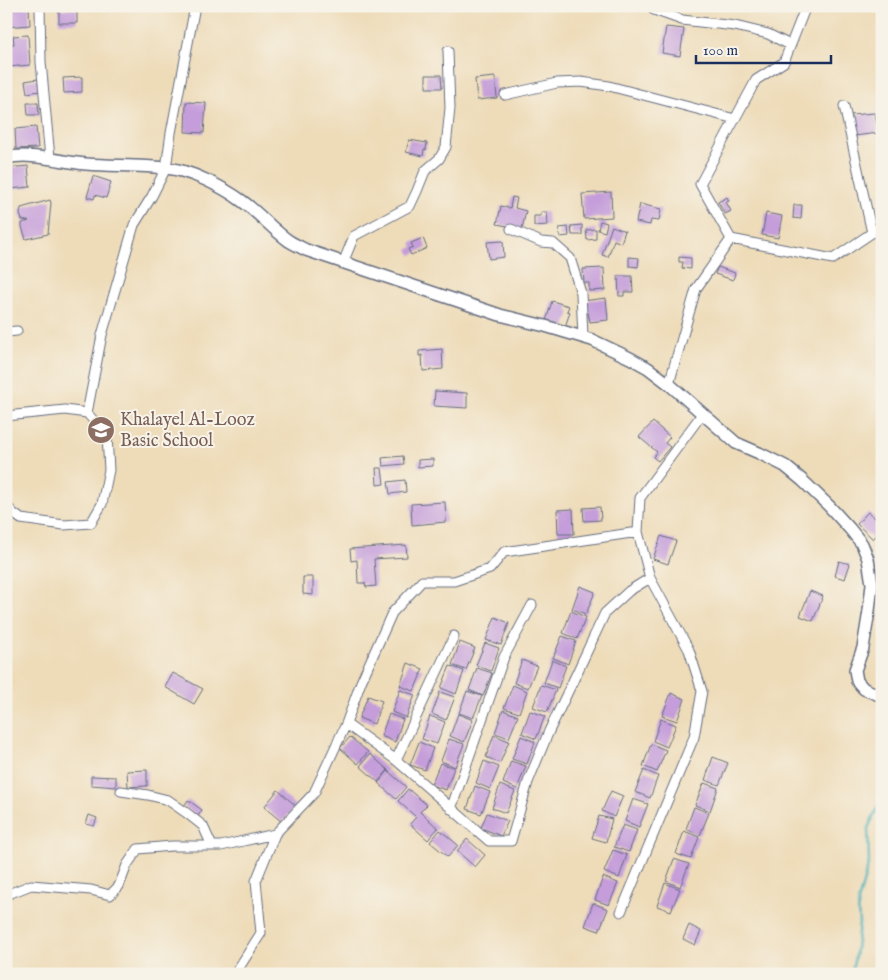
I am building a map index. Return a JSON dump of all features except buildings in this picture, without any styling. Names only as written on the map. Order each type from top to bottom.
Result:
[{"type":"street","points":[[40,6],[41,62],[50,158]]},
{"type":"street","points":[[87,413],[102,335],[134,225],[166,168],[195,6]]},
{"type":"street","points":[[654,6],[654,10],[682,20],[735,26],[768,34],[790,45]]},
{"type":"street","points":[[806,6],[784,62],[756,80],[700,184],[731,239],[833,259],[882,226]]},
{"type":"street","points":[[343,263],[354,236],[410,206],[425,171],[439,159],[446,147],[450,108],[448,51]]},
{"type":"street","points":[[505,95],[557,83],[581,82],[610,86],[735,119]]},
{"type":"street","points":[[844,106],[872,234]]},
{"type":"street","points":[[6,158],[13,156],[50,158],[85,164],[176,169],[200,177],[247,204],[290,241],[306,250],[500,316],[545,326],[592,340],[648,368],[736,442],[785,466],[796,475],[829,506],[862,544],[868,559],[872,584],[863,648],[855,670],[857,681],[864,689],[882,696]]},
{"type":"street","points":[[511,229],[541,242],[553,243],[570,258],[581,293],[583,337]]},
{"type":"street","points":[[669,384],[696,289],[731,239]]},
{"type":"street","points":[[6,332],[17,331]]},
{"type":"street","points":[[6,416],[65,410],[87,413],[107,436],[109,470],[102,504],[90,522],[64,525],[21,519],[6,505]]},
{"type":"street","points":[[621,912],[694,737],[702,691],[688,650],[650,578],[638,532],[640,498],[702,414]]},
{"type":"street","points":[[235,974],[260,933],[256,881],[275,834],[314,792],[346,724],[361,682],[392,613],[422,581],[454,581],[490,569],[504,552],[638,532]]},
{"type":"street","points":[[346,724],[396,760],[489,841],[511,841],[528,782],[549,731],[605,613],[629,591],[650,578]]},
{"type":"street","points":[[451,809],[504,656],[532,605]]},
{"type":"street","points":[[396,760],[454,636]]},
{"type":"street","points":[[121,791],[168,800],[203,826],[212,846]]},
{"type":"street","points":[[6,895],[31,885],[91,890],[110,895],[118,886],[127,865],[138,849],[172,846],[221,846],[275,834]]},
{"type":"waterway","points":[[851,974],[859,924],[858,902],[869,862],[868,828],[882,799]]},
{"type":"place","name":"Khalayel Al-Looz Basic School","points":[[101,430]]}]
